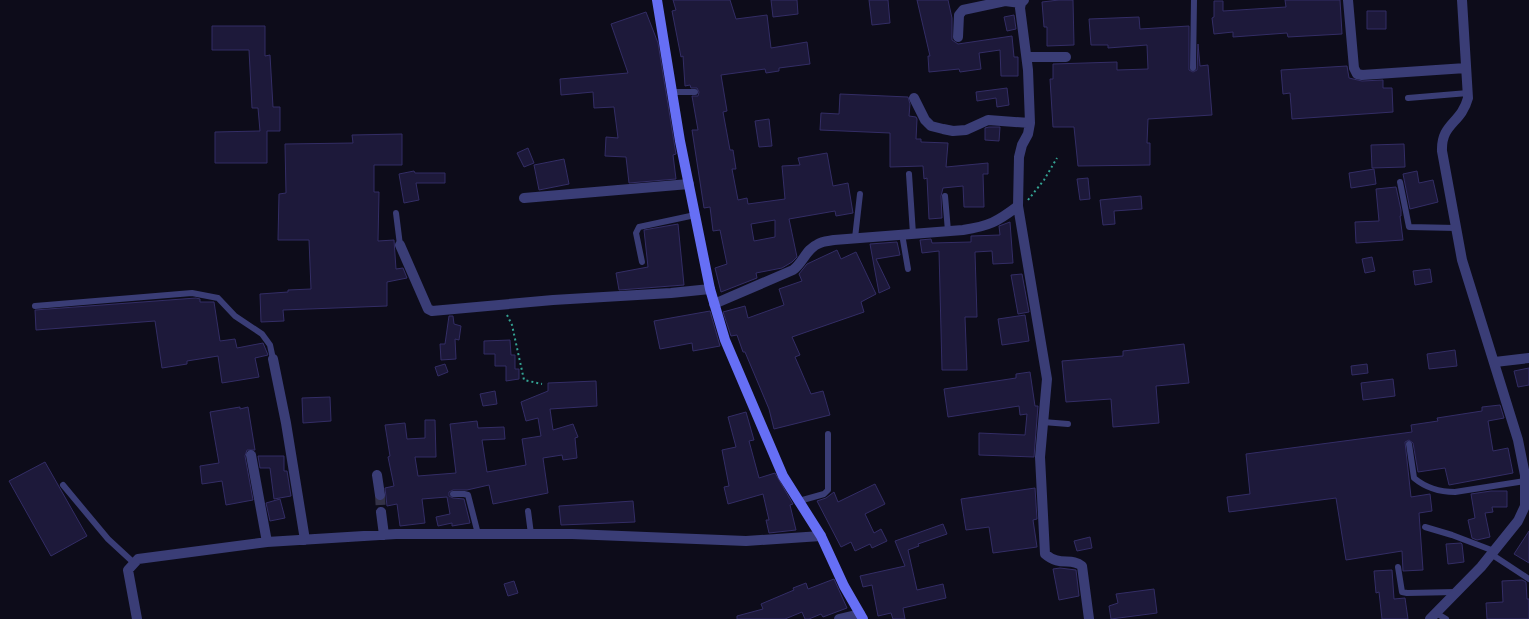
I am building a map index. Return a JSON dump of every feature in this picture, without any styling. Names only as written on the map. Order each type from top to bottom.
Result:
[{"type":"street","points":[[657,0],[689,184],[714,304],[725,340],[784,476],[820,536],[844,586],[862,617],[839,619]]},
{"type":"street","points":[[1348,0],[1354,68],[1357,74],[1362,75],[1466,68]]},
{"type":"street","points":[[1433,616],[1493,552],[1518,521],[1525,506],[1525,481],[1518,440],[1495,362],[1471,293],[1462,260],[1441,141],[1444,131],[1460,116],[1465,108],[1468,93],[1462,0]]},
{"type":"street","points":[[958,37],[959,15],[963,10],[1005,1],[1022,1],[1027,57],[1030,123],[1028,134],[1022,145],[1019,157],[1018,206],[1047,379],[1040,456],[1045,554],[1058,562],[1077,562],[1082,566],[1089,619]]},
{"type":"street","points":[[1027,57],[1066,58]]},
{"type":"street","points":[[914,98],[920,113],[928,123],[931,126],[943,129],[953,131],[966,130],[988,120],[1030,123]]},
{"type":"street","points":[[524,198],[689,184]]},
{"type":"street","points":[[714,304],[792,270],[801,263],[808,252],[817,244],[855,238],[963,230],[988,225],[999,221],[1018,206]]},
{"type":"street","points":[[400,245],[428,309],[432,311],[710,289]]},
{"type":"street","points":[[1495,362],[1529,358]]},
{"type":"street","points":[[273,359],[286,423],[305,540]]},
{"type":"street","points":[[251,455],[267,542]]},
{"type":"street","points":[[377,475],[380,495]]},
{"type":"street","points":[[381,512],[384,535]]},
{"type":"street","points":[[137,619],[128,570],[138,559],[267,542],[384,535],[531,534],[746,541],[820,536]]},
{"type":"lane","points":[[1194,0],[1194,68]]},
{"type":"lane","points":[[672,92],[695,92]]},
{"type":"lane","points":[[1408,98],[1468,93]]},
{"type":"lane","points":[[909,174],[914,234]]},
{"type":"lane","points":[[1400,182],[1410,227],[1456,228]]},
{"type":"lane","points":[[855,238],[860,194]]},
{"type":"lane","points":[[945,196],[948,231]]},
{"type":"lane","points":[[396,213],[400,245]]},
{"type":"lane","points":[[642,262],[636,233],[639,228],[695,215]]},
{"type":"lane","points":[[902,234],[908,269]]},
{"type":"lane","points":[[35,306],[192,293],[218,298],[235,316],[262,334],[270,345],[273,359]]},
{"type":"lane","points":[[1043,422],[1068,424]]},
{"type":"lane","points":[[799,501],[824,494],[828,490],[828,434]]},
{"type":"lane","points":[[1409,444],[1414,478],[1432,489],[1444,492],[1455,492],[1525,481]]},
{"type":"lane","points":[[63,485],[108,539],[134,563]]},
{"type":"lane","points":[[453,494],[468,495],[478,534]]},
{"type":"lane","points":[[528,511],[531,534]]},
{"type":"lane","points":[[1425,528],[1452,535],[1493,552],[1529,579]]},
{"type":"lane","points":[[1398,567],[1402,592],[1456,592]]},
{"type":"lane","points":[[1433,616],[1446,619]]},
{"type":"path","points":[[1018,206],[1026,202],[1031,197],[1044,180],[1057,158]]},
{"type":"path","points":[[494,305],[498,312],[508,316],[512,325],[524,380],[542,384]]},
{"type":"building","points":[[673,0],[730,0],[736,19],[767,15],[771,48],[807,42],[810,64],[779,68],[779,71],[766,73],[765,69],[721,75],[727,111],[723,112],[730,150],[733,150],[736,169],[732,169],[738,200],[747,198],[748,204],[785,199],[782,166],[800,165],[798,158],[827,153],[833,186],[848,183],[853,213],[836,216],[835,211],[789,219],[797,257],[782,268],[756,273],[757,278],[721,292],[715,268],[727,264],[720,230],[713,231],[710,207],[704,208],[692,130],[698,130],[692,96],[698,96],[699,92],[697,88],[691,88],[690,85],[685,86],[683,56],[681,57],[672,11],[676,10]],"holes":[[[775,220],[775,237],[754,241],[751,224]]]},
{"type":"building","points":[[771,0],[797,0],[798,14],[773,17]]},
{"type":"building","points":[[869,0],[888,0],[890,23],[872,25]]},
{"type":"building","points":[[917,0],[948,0],[952,18],[952,40],[958,44],[1012,36],[1014,57],[1018,57],[1018,76],[1001,76],[1000,50],[979,53],[981,69],[960,72],[959,69],[929,72],[928,56],[930,56]]},
{"type":"building","points":[[1073,0],[1074,45],[1047,46],[1047,27],[1044,27],[1042,2]]},
{"type":"building","points":[[1285,0],[1340,0],[1342,34],[1288,37],[1287,33],[1233,37],[1233,32],[1214,34],[1212,18],[1214,17],[1214,1],[1223,1],[1223,11],[1286,7]]},
{"type":"building","points":[[1367,11],[1386,11],[1386,29],[1367,29]]},
{"type":"building","points":[[646,12],[658,43],[676,154],[673,155],[676,179],[629,183],[626,157],[605,156],[606,137],[618,138],[614,107],[594,108],[593,92],[561,95],[560,79],[628,73],[611,24]]},
{"type":"building","points":[[1014,15],[1016,29],[1007,31],[1004,17]]},
{"type":"building","points":[[1139,17],[1140,29],[1189,26],[1189,70],[1193,72],[1197,70],[1198,44],[1200,66],[1208,65],[1212,115],[1148,119],[1147,143],[1150,143],[1150,165],[1078,166],[1074,127],[1053,127],[1050,79],[1053,79],[1053,64],[1117,62],[1117,70],[1148,69],[1147,45],[1108,48],[1108,45],[1091,45],[1089,19]]},
{"type":"building","points":[[212,26],[265,26],[265,56],[270,55],[273,107],[280,107],[280,131],[267,131],[267,163],[215,163],[215,132],[260,131],[258,108],[252,108],[249,50],[212,50]]},
{"type":"building","points":[[1347,66],[1349,78],[1362,81],[1383,80],[1383,88],[1392,88],[1393,112],[1292,119],[1290,93],[1283,94],[1281,70]]},
{"type":"building","points":[[1007,88],[1009,105],[997,107],[996,98],[977,101],[976,92]]},
{"type":"building","points":[[840,94],[908,97],[910,104],[909,116],[916,117],[917,119],[916,139],[921,139],[921,142],[948,143],[946,167],[988,163],[988,174],[983,174],[984,207],[964,207],[963,186],[943,188],[941,196],[942,218],[929,219],[927,178],[924,179],[923,166],[890,167],[890,133],[820,130],[821,113],[839,114]]},
{"type":"building","points":[[769,119],[772,146],[759,147],[755,121]]},
{"type":"building","points":[[1000,127],[999,141],[985,140],[985,128]]},
{"type":"building","points":[[402,134],[402,165],[374,165],[374,192],[379,192],[378,241],[394,240],[396,269],[403,268],[407,278],[387,282],[387,306],[283,310],[284,321],[261,322],[260,294],[288,292],[288,290],[311,289],[309,240],[278,240],[279,194],[286,193],[285,144],[353,143],[352,135]]},
{"type":"building","points":[[1404,144],[1405,167],[1372,168],[1371,145]]},
{"type":"building","points":[[528,148],[534,163],[524,167],[517,153]]},
{"type":"building","points":[[564,159],[569,184],[539,190],[534,165]]},
{"type":"building","points":[[1374,169],[1376,184],[1351,188],[1349,173]]},
{"type":"building","points":[[414,171],[415,173],[445,173],[445,183],[416,183],[419,200],[404,203],[399,174]]},
{"type":"building","points":[[1417,171],[1419,183],[1433,180],[1438,202],[1410,209],[1403,174]]},
{"type":"building","points":[[1088,178],[1090,199],[1080,200],[1077,179]]},
{"type":"building","points":[[1396,187],[1401,210],[1400,216],[1403,240],[1356,243],[1355,222],[1379,221],[1376,189]]},
{"type":"building","points":[[1141,196],[1142,209],[1114,211],[1115,224],[1103,225],[1100,200]]},
{"type":"building","points":[[1010,222],[1013,263],[993,264],[992,251],[975,252],[977,317],[965,317],[967,370],[942,370],[939,251],[922,253],[920,240],[931,239],[932,243],[971,242],[971,236],[1000,235],[999,226]]},
{"type":"building","points":[[678,224],[684,285],[619,290],[616,273],[648,267],[644,230]]},
{"type":"building","points":[[897,242],[900,255],[876,259],[890,288],[879,293],[870,244]]},
{"type":"building","points":[[837,250],[841,259],[856,252],[876,294],[861,302],[864,312],[792,337],[800,355],[795,357],[811,394],[823,391],[830,415],[774,429],[769,409],[745,352],[743,352],[737,335],[731,336],[723,312],[745,306],[748,318],[784,305],[779,289],[802,281],[799,274],[807,264]]},
{"type":"building","points":[[1372,257],[1375,271],[1365,273],[1362,259]]},
{"type":"building","points":[[1430,269],[1432,282],[1415,285],[1413,271]]},
{"type":"building","points":[[1022,274],[1029,312],[1018,314],[1011,275]]},
{"type":"building","points":[[196,298],[200,299],[200,302],[214,302],[220,341],[235,339],[237,348],[263,343],[268,355],[255,358],[259,377],[222,383],[218,356],[187,361],[187,364],[162,368],[155,321],[36,330],[35,310]]},
{"type":"building","points":[[710,311],[720,346],[693,351],[692,343],[660,349],[654,321]]},
{"type":"building","points":[[1025,315],[1029,341],[1002,345],[998,319]]},
{"type":"building","points":[[449,316],[453,316],[454,324],[461,326],[459,340],[455,339],[456,359],[441,360],[440,344],[445,344]]},
{"type":"building","points":[[510,340],[511,355],[515,355],[515,369],[519,369],[519,379],[506,381],[506,366],[495,366],[495,354],[484,354],[484,341]]},
{"type":"building","points":[[1184,344],[1189,383],[1156,386],[1159,423],[1113,427],[1111,399],[1066,402],[1062,361],[1123,356],[1123,351]]},
{"type":"building","points":[[1455,350],[1457,366],[1429,369],[1427,354]]},
{"type":"building","points":[[445,364],[448,372],[438,376],[435,367]]},
{"type":"building","points":[[1367,364],[1368,373],[1352,375],[1351,366]]},
{"type":"building","points":[[1529,368],[1529,385],[1518,387],[1514,371]]},
{"type":"building","points":[[1030,372],[1035,406],[1038,406],[1034,457],[979,455],[979,433],[1025,435],[1027,414],[1020,415],[1019,406],[948,417],[944,389],[1016,378],[1016,374]]},
{"type":"building","points":[[1393,379],[1395,396],[1363,400],[1361,383]]},
{"type":"building","points":[[596,381],[597,406],[550,409],[553,430],[573,424],[578,437],[575,438],[577,458],[563,460],[562,455],[543,458],[548,493],[493,504],[489,485],[467,490],[453,490],[449,492],[449,496],[464,499],[470,523],[452,526],[452,523],[438,526],[436,517],[450,514],[447,497],[422,499],[425,523],[400,526],[397,504],[387,506],[385,488],[394,486],[388,457],[390,456],[385,425],[405,423],[407,439],[425,438],[425,420],[435,420],[436,457],[415,457],[418,476],[456,473],[450,424],[477,421],[478,428],[504,427],[505,439],[482,440],[487,472],[526,465],[522,439],[541,436],[538,418],[526,421],[521,402],[548,391],[548,383]]},
{"type":"building","points":[[495,391],[497,404],[483,406],[480,394]]},
{"type":"building","points":[[330,397],[331,421],[303,423],[302,398]]},
{"type":"building","points":[[1500,405],[1504,418],[1488,421],[1493,451],[1508,448],[1513,473],[1449,485],[1445,468],[1418,472],[1413,443],[1409,440],[1405,442],[1411,497],[1430,494],[1432,511],[1419,513],[1423,570],[1403,571],[1402,551],[1346,560],[1336,498],[1229,512],[1227,497],[1250,494],[1246,454],[1412,432],[1411,425],[1438,421],[1437,418],[1482,411],[1482,407]]},
{"type":"building","points":[[240,407],[240,409],[248,407],[255,450],[247,450],[245,456],[253,500],[226,505],[222,481],[202,484],[200,466],[219,463],[210,412]]},
{"type":"building","points":[[746,412],[754,440],[749,441],[759,478],[775,473],[793,504],[790,505],[796,530],[769,533],[766,520],[769,520],[763,494],[728,504],[724,487],[729,486],[722,450],[736,447],[728,417]]},
{"type":"building","points":[[258,456],[284,456],[284,471],[287,471],[291,496],[274,499],[270,468],[260,468]]},
{"type":"building","points":[[45,462],[87,536],[51,556],[9,481]]},
{"type":"building","points":[[875,484],[885,504],[865,514],[874,533],[881,529],[887,541],[872,548],[870,544],[855,551],[851,542],[841,547],[817,501],[826,498],[834,492],[838,502]]},
{"type":"building","points":[[1035,488],[1037,519],[1033,520],[1037,547],[993,553],[989,527],[966,530],[961,499]]},
{"type":"building","points":[[1491,491],[1507,491],[1507,507],[1492,507],[1493,512],[1485,513],[1490,537],[1477,540],[1472,538],[1468,520],[1475,518],[1471,494]]},
{"type":"building","points":[[280,499],[285,518],[270,521],[266,503]]},
{"type":"building","points":[[633,501],[635,522],[561,525],[559,506]]},
{"type":"building","points":[[943,524],[947,534],[918,544],[919,546],[908,550],[917,590],[943,584],[946,598],[903,608],[905,619],[893,619],[891,613],[878,616],[872,585],[863,587],[860,576],[905,566],[895,541]]},
{"type":"building","points":[[1529,531],[1529,563],[1514,554]]},
{"type":"building","points":[[1090,537],[1092,548],[1077,551],[1074,541]]},
{"type":"building","points":[[1461,543],[1464,562],[1448,564],[1446,544]]},
{"type":"building","points":[[1060,568],[1076,570],[1079,596],[1059,600],[1053,569]]},
{"type":"building","points":[[1392,570],[1394,599],[1405,598],[1408,619],[1382,619],[1379,592],[1376,593],[1374,571]]},
{"type":"building","points":[[834,579],[847,608],[823,617],[821,614],[809,619],[805,619],[802,612],[785,619],[737,619],[737,616],[763,609],[761,604],[794,590],[793,588],[806,583],[808,589]]},
{"type":"building","points":[[1522,580],[1526,582],[1527,599],[1529,599],[1529,619],[1487,619],[1486,603],[1503,602],[1502,581]]},
{"type":"building","points":[[514,581],[518,593],[508,596],[504,584]]},
{"type":"building","points":[[1154,589],[1157,613],[1111,619],[1109,606],[1118,603],[1116,594]]},
{"type":"tunnel","points":[[380,495],[381,512]]}]
